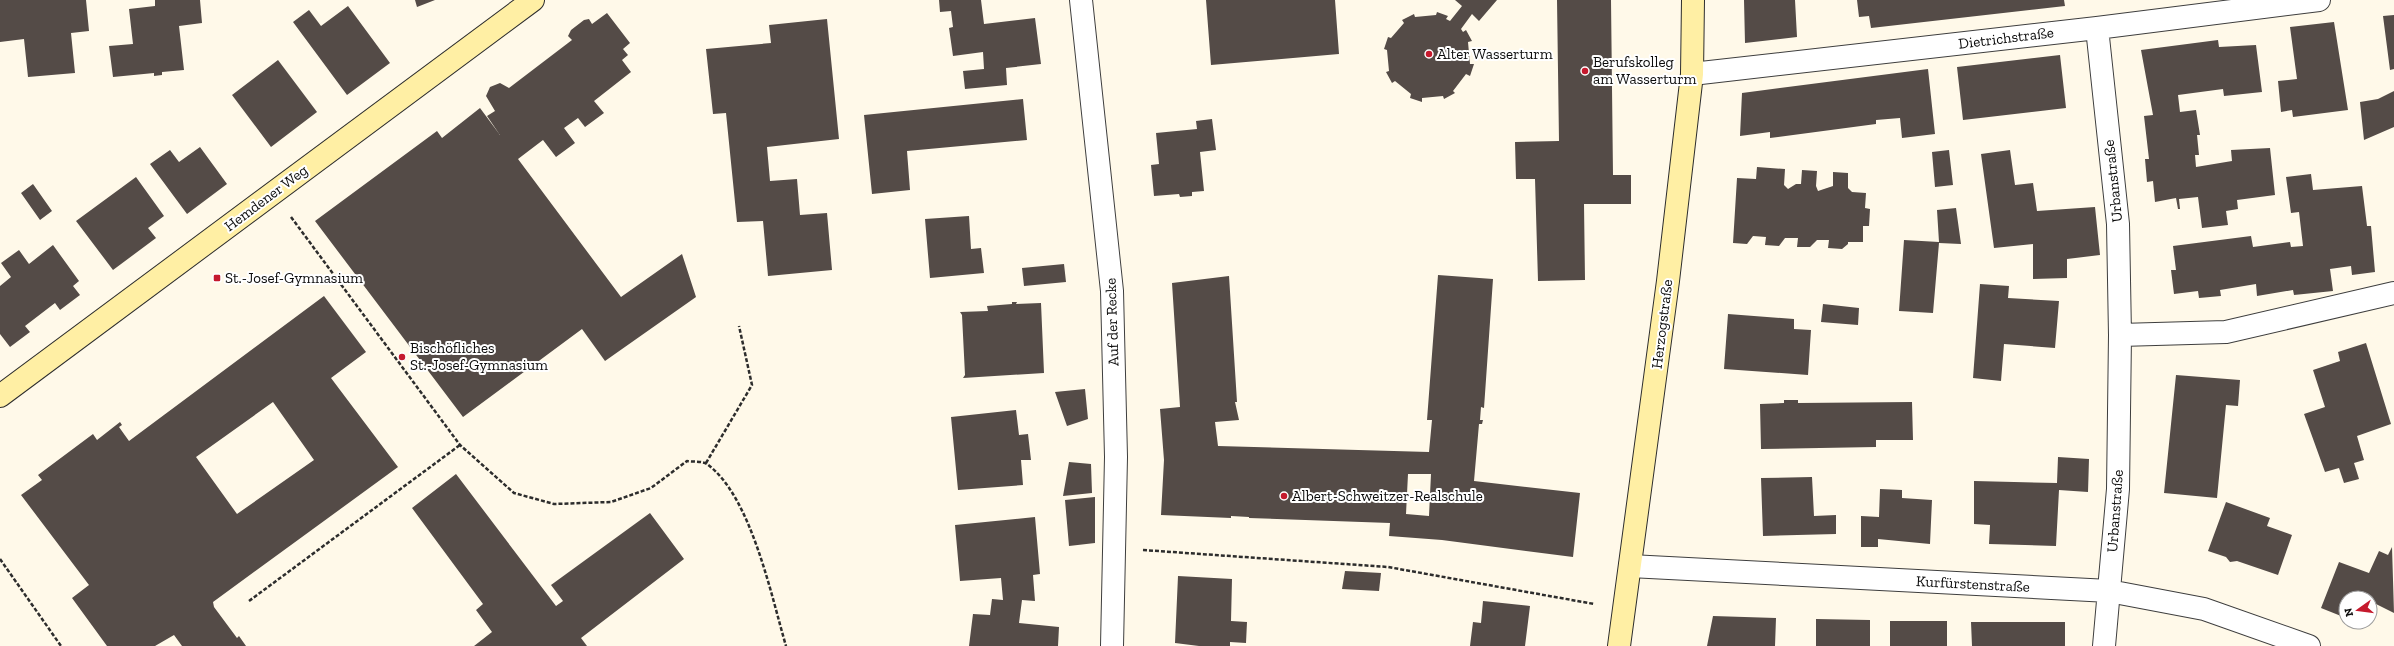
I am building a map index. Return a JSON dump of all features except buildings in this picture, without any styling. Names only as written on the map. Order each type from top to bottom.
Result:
[{"type":"street","name":"Hemdener Weg","points":[[0,396],[533,0]]},
{"type":"street","name":"Auf der Recke","points":[[1081,0],[1112,291],[1116,457],[1112,646]]},
{"type":"street","name":"Herzogstraße","points":[[1619,646],[1668,280],[1692,74],[1693,0]]},
{"type":"street","name":"Dietrichstraße","points":[[1692,74],[2097,28],[2319,0]]},
{"type":"street","name":"Urbanstraße","points":[[2097,28],[2118,224],[2120,335],[2118,489],[2104,646]]},
{"type":"street","points":[[2120,335],[2226,332],[2394,293]]},
{"type":"street","name":"Kurfürstenstraße","points":[[1630,566],[2109,591],[2204,609],[2309,646]]},
{"type":"path","points":[[273,193],[460,446],[514,493],[554,504],[611,502],[651,488],[687,461],[706,463],[723,479],[739,502],[760,560],[786,646]]},
{"type":"path","points":[[706,463],[752,385],[740,326]]},
{"type":"path","points":[[249,601],[460,446]]},
{"type":"path","points":[[1115,549],[1388,567],[1481,582],[1625,610]]},
{"type":"path","points":[[0,558],[61,646]]},
{"type":"place","name":"Alter Wasserturm","points":[[1429,54]]},
{"type":"place","name":"Berufskolleg am Wasserturm","points":[[1585,71]]},
{"type":"place","name":"St.-Josef-Gymnasium","points":[[217,278]]},
{"type":"place","name":"Bischöfliches St.-Josef-Gymnasium","points":[[402,357]]},
{"type":"place","name":"Albert-Schweitzer-Realschule","points":[[1284,496]]}]
